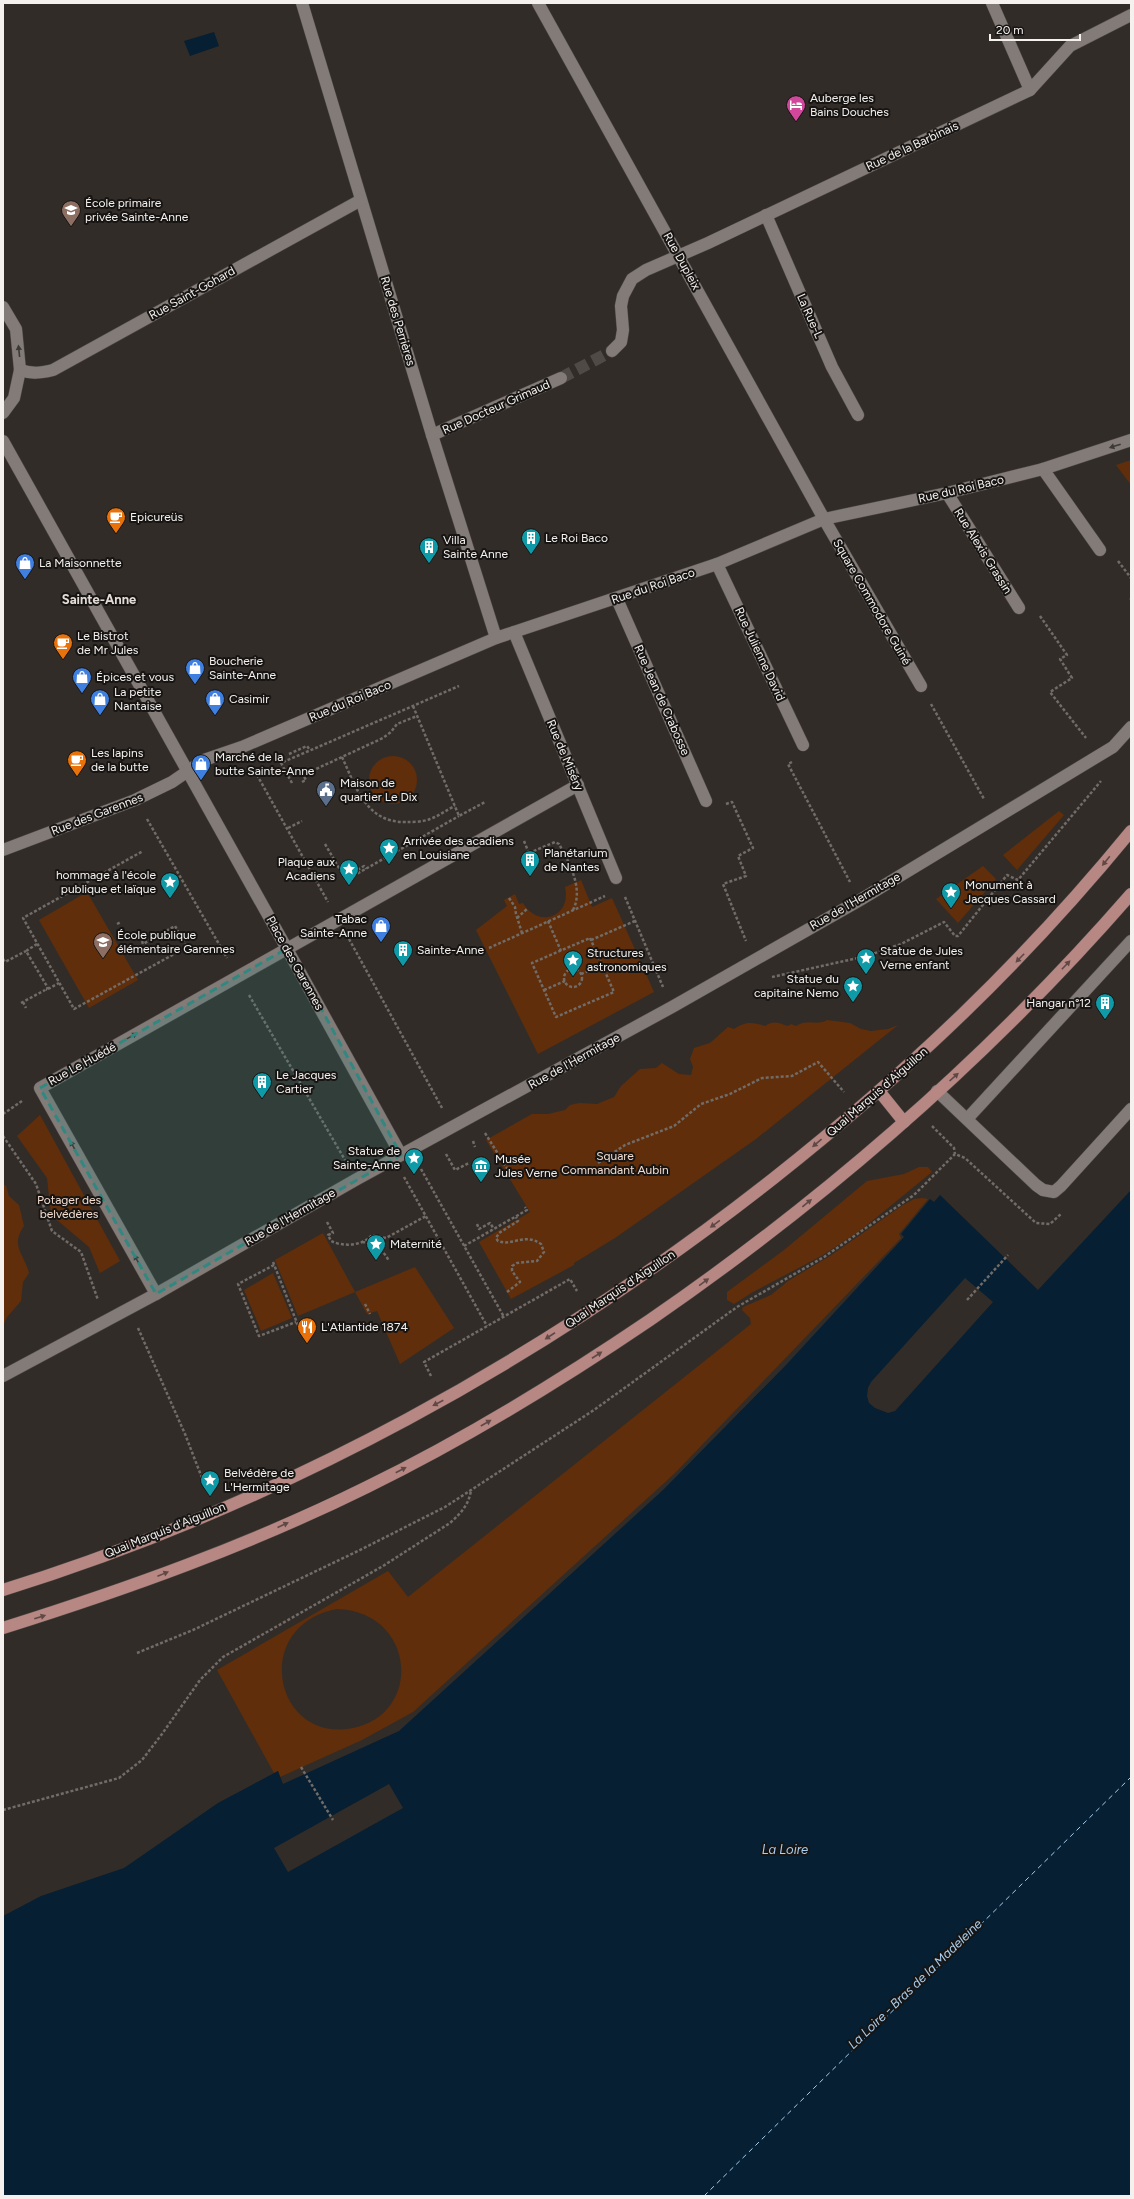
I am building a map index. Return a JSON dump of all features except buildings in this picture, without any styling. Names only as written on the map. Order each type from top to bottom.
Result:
[{"type":"main road","name":"Quai Marquis d'Aiguillon","points":[[3,1590],[139,1542],[254,1494],[350,1450],[444,1400],[515,1358],[661,1263],[728,1214],[879,1092],[997,982],[1083,890],[1131,831]]},
{"type":"main road","points":[[3,1628],[146,1581],[272,1530],[367,1488],[440,1449],[547,1388],[692,1291],[764,1238],[842,1175],[976,1057],[1096,934],[1131,894]]},
{"type":"main road","points":[[879,1092],[904,1122]]},
{"type":"street","name":"Rue des Perrières","points":[[302,3],[432,436],[496,638]]},
{"type":"street","name":"Rue Dupleix","points":[[538,3],[824,519]]},
{"type":"street","points":[[992,3],[1030,90]]},
{"type":"street","name":"Rue de la Barbinais","points":[[678,254],[694,249],[1030,90],[1070,46],[1131,15]]},
{"type":"street","name":"Rue Saint-Gohard","points":[[20,370],[28,373],[41,373],[53,370],[361,200]]},
{"type":"street","name":"La Rue-L","points":[[766,215],[832,367],[858,415]]},
{"type":"street","points":[[612,352],[621,342],[623,330],[621,306],[632,279],[646,270],[678,254]]},
{"type":"street","points":[[3,307],[16,329],[20,370],[14,398],[3,413]]},
{"type":"street","name":"Rue Docteur Grimaud","points":[[432,436],[561,378]]},
{"type":"street","name":"Rue du Roi Baco","points":[[188,771],[204,760],[242,747],[496,638],[617,599],[717,564],[824,519],[947,493],[1043,469],[1131,440]]},
{"type":"street","name":"Place des Garennes","points":[[3,441],[288,948],[401,1155]]},
{"type":"street","points":[[1043,469],[1100,550]]},
{"type":"street","name":"Rue Alexis Grassin","points":[[947,493],[1019,608]]},
{"type":"street","name":"Square Commodore Guiné","points":[[824,519],[921,686]]},
{"type":"street","name":"Rue Julienne David","points":[[717,564],[803,745]]},
{"type":"street","name":"Rue Jean de Crabosse","points":[[617,599],[706,801]]},
{"type":"street","name":"Rue de Miséry","points":[[514,632],[616,878]]},
{"type":"street","name":"Rue de l'Hermitage","points":[[3,1376],[156,1294],[357,1179],[672,1007],[860,900],[1113,747],[1131,727]]},
{"type":"street","name":"Rue des Garennes","points":[[3,850],[135,800],[172,782],[188,771]]},
{"type":"street","name":"Rue Le Huédé","points":[[156,1294],[40,1088],[578,785]]},
{"type":"street","points":[[967,1118],[1131,941]]},
{"type":"street","points":[[938,1092],[1043,1190],[1054,1192],[1131,1110]]},
{"type":"path","points":[[1115,557],[1131,578]]},
{"type":"path","points":[[1038,613],[1067,655],[1060,659],[1072,678],[1050,692],[1075,725]]},
{"type":"path","points":[[292,783],[281,763],[459,686]]},
{"type":"path","points":[[931,705],[973,780]]},
{"type":"path","points":[[413,706],[459,816]]},
{"type":"path","points":[[302,782],[306,780],[303,775],[383,738],[391,732],[397,724],[417,716]]},
{"type":"path","points":[[289,754],[307,746],[310,750]]},
{"type":"path","points":[[242,747],[452,1128]]},
{"type":"path","points":[[342,757],[361,798],[368,808],[380,817],[403,822],[427,820],[455,806]]},
{"type":"path","points":[[788,764],[837,860]]},
{"type":"path","points":[[767,979],[872,954],[927,932],[942,922],[955,936],[958,936],[1008,875],[1018,880],[1105,776]]},
{"type":"path","points":[[135,800],[357,1179]]},
{"type":"path","points":[[325,844],[346,880],[485,802]]},
{"type":"path","points":[[732,802],[753,848],[738,856],[746,876],[723,884],[739,925]]},
{"type":"path","points":[[288,828],[302,821]]},
{"type":"path","points":[[530,854],[555,842],[559,844],[575,881],[577,893],[573,910]]},
{"type":"path","points":[[142,941],[143,944],[175,926],[187,947],[74,1009],[23,918],[143,851]]},
{"type":"path","points":[[350,875],[364,866],[366,869]]},
{"type":"path","points":[[489,948],[608,894]]},
{"type":"path","points":[[509,898],[515,907],[522,933]]},
{"type":"path","points":[[626,902],[660,979]]},
{"type":"path","points":[[517,918],[527,909]]},
{"type":"path","points":[[548,921],[561,951]]},
{"type":"path","points":[[591,940],[614,992],[556,1017],[532,963],[590,938],[591,940],[635,921]]},
{"type":"path","points":[[117,924],[121,922]]},
{"type":"path","points":[[3,959],[5,962],[38,944]]},
{"type":"path","points":[[26,951],[48,988],[46,990]]},
{"type":"path","points":[[581,974],[602,965]]},
{"type":"path","points":[[570,969],[577,970],[581,974],[582,981],[576,986],[569,985],[565,981],[565,973],[570,969]]},
{"type":"path","points":[[544,990],[565,981]]},
{"type":"path","points":[[26,1008],[22,1002],[59,982]]},
{"type":"path","points":[[598,1163],[625,1145],[674,1126],[701,1104],[730,1094],[762,1078],[792,1076],[818,1062],[844,1092]]},
{"type":"path","points":[[916,1111],[954,1148],[955,1154]]},
{"type":"path","points":[[3,1136],[36,1184],[52,1231],[82,1252],[105,1321]]},
{"type":"path","points":[[489,1139],[510,1173],[507,1175]]},
{"type":"path","points":[[473,1141],[475,1146]]},
{"type":"path","points":[[439,1156],[445,1152]]},
{"type":"path","points":[[955,1154],[965,1158]]},
{"type":"path","points":[[137,1653],[193,1630],[358,1551],[445,1507],[594,1410],[737,1307],[824,1257],[914,1195],[955,1154]]},
{"type":"path","points":[[450,1161],[455,1170],[469,1163]]},
{"type":"path","points":[[425,1175],[504,1317]]},
{"type":"path","points":[[408,1184],[487,1326]]},
{"type":"path","points":[[464,1246],[527,1210],[525,1207]]},
{"type":"path","points":[[361,1242],[372,1235],[386,1238],[426,1216]]},
{"type":"path","points":[[507,1292],[520,1282],[512,1271],[512,1266],[517,1263],[537,1260],[544,1252],[541,1244],[530,1239],[504,1243],[498,1241],[496,1238],[499,1232],[518,1221],[516,1217]]},
{"type":"path","points":[[477,1224],[480,1229],[490,1223],[494,1229]]},
{"type":"path","points":[[328,1235],[331,1241],[339,1244],[361,1242],[372,1244],[380,1249],[389,1261]]},
{"type":"path","points":[[967,1300],[1008,1255]]},
{"type":"path","points":[[296,1322],[259,1336],[238,1284],[273,1263],[299,1328]]},
{"type":"path","points":[[431,1376],[424,1362],[570,1279],[577,1291]]},
{"type":"path","points":[[365,1304],[370,1314]]},
{"type":"path","points":[[127,1309],[144,1339],[185,1434],[210,1497]]},
{"type":"path","points":[[3,1810],[119,1778],[142,1760],[200,1680],[223,1658],[383,1566],[450,1523],[460,1515],[471,1490]]},
{"type":"path","points":[[301,1767],[332,1820]]},
{"type":"highlighted area","points":[[288,948],[401,1155],[156,1294],[40,1088]]},
{"type":"green space","points":[[1131,460],[1131,485],[1116,465]]},
{"type":"green space","points":[[388,756],[398,756],[407,760],[413,766],[417,775],[417,785],[413,794],[407,800],[398,804],[388,804],[379,800],[373,794],[369,785],[369,775],[373,766],[379,760]]},
{"type":"green space","points":[[1059,811],[1064,815],[1017,870],[1003,855]]},
{"type":"green space","points":[[983,866],[996,879],[958,923],[936,899]]},
{"type":"green space","points":[[581,880],[592,907],[612,898],[654,992],[538,1054],[476,930],[507,906],[504,900],[515,894],[519,904],[523,903],[529,911],[537,916],[552,916],[559,912],[564,906],[566,897],[565,887]]},
{"type":"green space","points":[[87,892],[138,980],[89,1008],[39,920]]},
{"type":"green space","name":"Square Commandant Aubin","points":[[827,1020],[850,1023],[861,1029],[871,1031],[888,1029],[898,1025],[756,1139],[615,1238],[574,1263],[574,1265],[511,1299],[479,1242],[530,1212],[486,1140],[532,1114],[548,1114],[565,1110],[570,1105],[579,1103],[597,1104],[614,1097],[621,1086],[640,1069],[656,1068],[662,1063],[679,1074],[691,1075],[693,1067],[690,1059],[694,1048],[710,1043],[728,1027],[734,1029],[749,1023],[765,1026],[768,1024],[779,1023],[788,1026],[791,1024],[796,1026],[804,1023],[823,1022]]},
{"type":"green space","name":"Potager des belvédères","points":[[40,1115],[120,1261],[100,1273],[89,1247],[51,1215],[47,1178],[17,1136]]},
{"type":"green space","points":[[919,1167],[928,1167],[932,1172],[861,1230],[823,1255],[753,1292],[734,1304],[727,1300],[727,1292],[784,1250],[867,1181],[904,1174]]},
{"type":"green space","points":[[3,1184],[6,1186],[9,1196],[19,1205],[24,1226],[18,1239],[18,1245],[29,1273],[23,1282],[21,1301],[7,1317],[3,1326]]},
{"type":"green space","points":[[914,1199],[928,1199],[899,1234],[901,1238],[674,1474],[413,1712],[362,1740],[280,1777],[278,1771],[274,1773],[217,1670],[388,1571],[408,1597],[751,1324],[750,1318],[742,1310],[743,1307],[771,1295],[788,1281],[830,1256],[903,1205]],"holes":[[[337,1609],[364,1615],[384,1628],[396,1646],[401,1667],[399,1688],[389,1707],[372,1721],[347,1729],[322,1727],[302,1716],[289,1699],[282,1678],[283,1656],[292,1636],[310,1619]]]},
{"type":"green space","points":[[323,1233],[355,1292],[298,1316],[275,1260]]},
{"type":"green space","points":[[415,1267],[454,1328],[400,1364],[377,1311],[367,1314],[355,1292]]},
{"type":"green space","points":[[273,1273],[292,1318],[261,1331],[244,1290]]},
{"type":"water","points":[[214,32],[219,46],[190,56],[184,41]]},
{"type":"water","name":"La Loire","points":[[1131,1190],[1131,2196],[3,2196],[3,1916],[41,1896],[124,1868],[218,1803],[278,1771],[283,1784],[399,1731],[663,1490],[786,1365],[904,1237],[901,1234],[930,1199],[934,1202],[940,1195],[1038,1290]]},
{"type":"pier","points":[[965,1278],[993,1302],[895,1411],[888,1413],[875,1408],[869,1403],[867,1396],[868,1388],[871,1382]]},
{"type":"pier","points":[[389,1784],[403,1808],[288,1872],[274,1848]]},
{"type":"ferry route","points":[[704,2196],[1131,1777]]},
{"type":"tunnel","points":[[561,378],[612,351]]},
{"type":"place","name":"Auberge les Bains Douches","points":[[796,122]]},
{"type":"place","name":"École primaire privée Sainte-Anne","points":[[71,227]]},
{"type":"place","name":"Epicureüs","points":[[116,534]]},
{"type":"place","name":"Le Roi Baco","points":[[531,555]]},
{"type":"place","name":"Villa Sainte Anne","points":[[429,564]]},
{"type":"place","name":"La Maisonnette","points":[[25,580]]},
{"type":"place","name":"Le Bistrot de Mr Jules","points":[[63,660]]},
{"type":"place","name":"Boucherie Sainte-Anne","points":[[195,685]]},
{"type":"place","name":"Épices et vous","points":[[82,694]]},
{"type":"place","name":"La petite Nantaise","points":[[100,716]]},
{"type":"place","name":"Casimir","points":[[215,716]]},
{"type":"place","name":"Les lapins de la butte","points":[[77,777]]},
{"type":"place","name":"Marché de la butte Sainte-Anne","points":[[201,781]]},
{"type":"place","name":"Maison de quartier Le Dix","points":[[326,807]]},
{"type":"place","name":"Arrivée des acadiens en Louisiane","points":[[389,865]]},
{"type":"place","name":"Planétarium de Nantes","points":[[530,877]]},
{"type":"place","name":"Plaque aux Acadiens","points":[[349,886]]},
{"type":"place","name":"hommage à l'école publique et laïque","points":[[170,899]]},
{"type":"place","name":"Monument à Jacques Cassard","points":[[951,909]]},
{"type":"place","name":"Tabac Sainte-Anne","points":[[381,943]]},
{"type":"place","name":"École publique élémentaire Garennes","points":[[103,959]]},
{"type":"place","name":"Sainte-Anne","points":[[403,967]]},
{"type":"place","name":"Statue de Jules Verne enfant","points":[[866,975]]},
{"type":"place","name":"Structures astronomiques","points":[[573,977]]},
{"type":"place","name":"Statue du capitaine Nemo","points":[[853,1003]]},
{"type":"place","name":"Hangar n°12","points":[[1105,1020]]},
{"type":"place","name":"Le Jacques Cartier","points":[[262,1099]]},
{"type":"place","name":"Statue de Sainte-Anne","points":[[414,1175]]},
{"type":"place","name":"Musée Jules Verne","points":[[481,1183]]},
{"type":"place","name":"Maternité","points":[[376,1261]]},
{"type":"place","name":"L'Atlantide 1874","points":[[307,1344]]},
{"type":"place","name":"Belvédère de L'Hermitage","points":[[210,1497]]},
{"type":"district","name":"Sainte-Anne","points":[[99,599]]},
{"type":"water label","name":"La Loire - Bras de la Madeleine","points":[[915,1984]]}]
